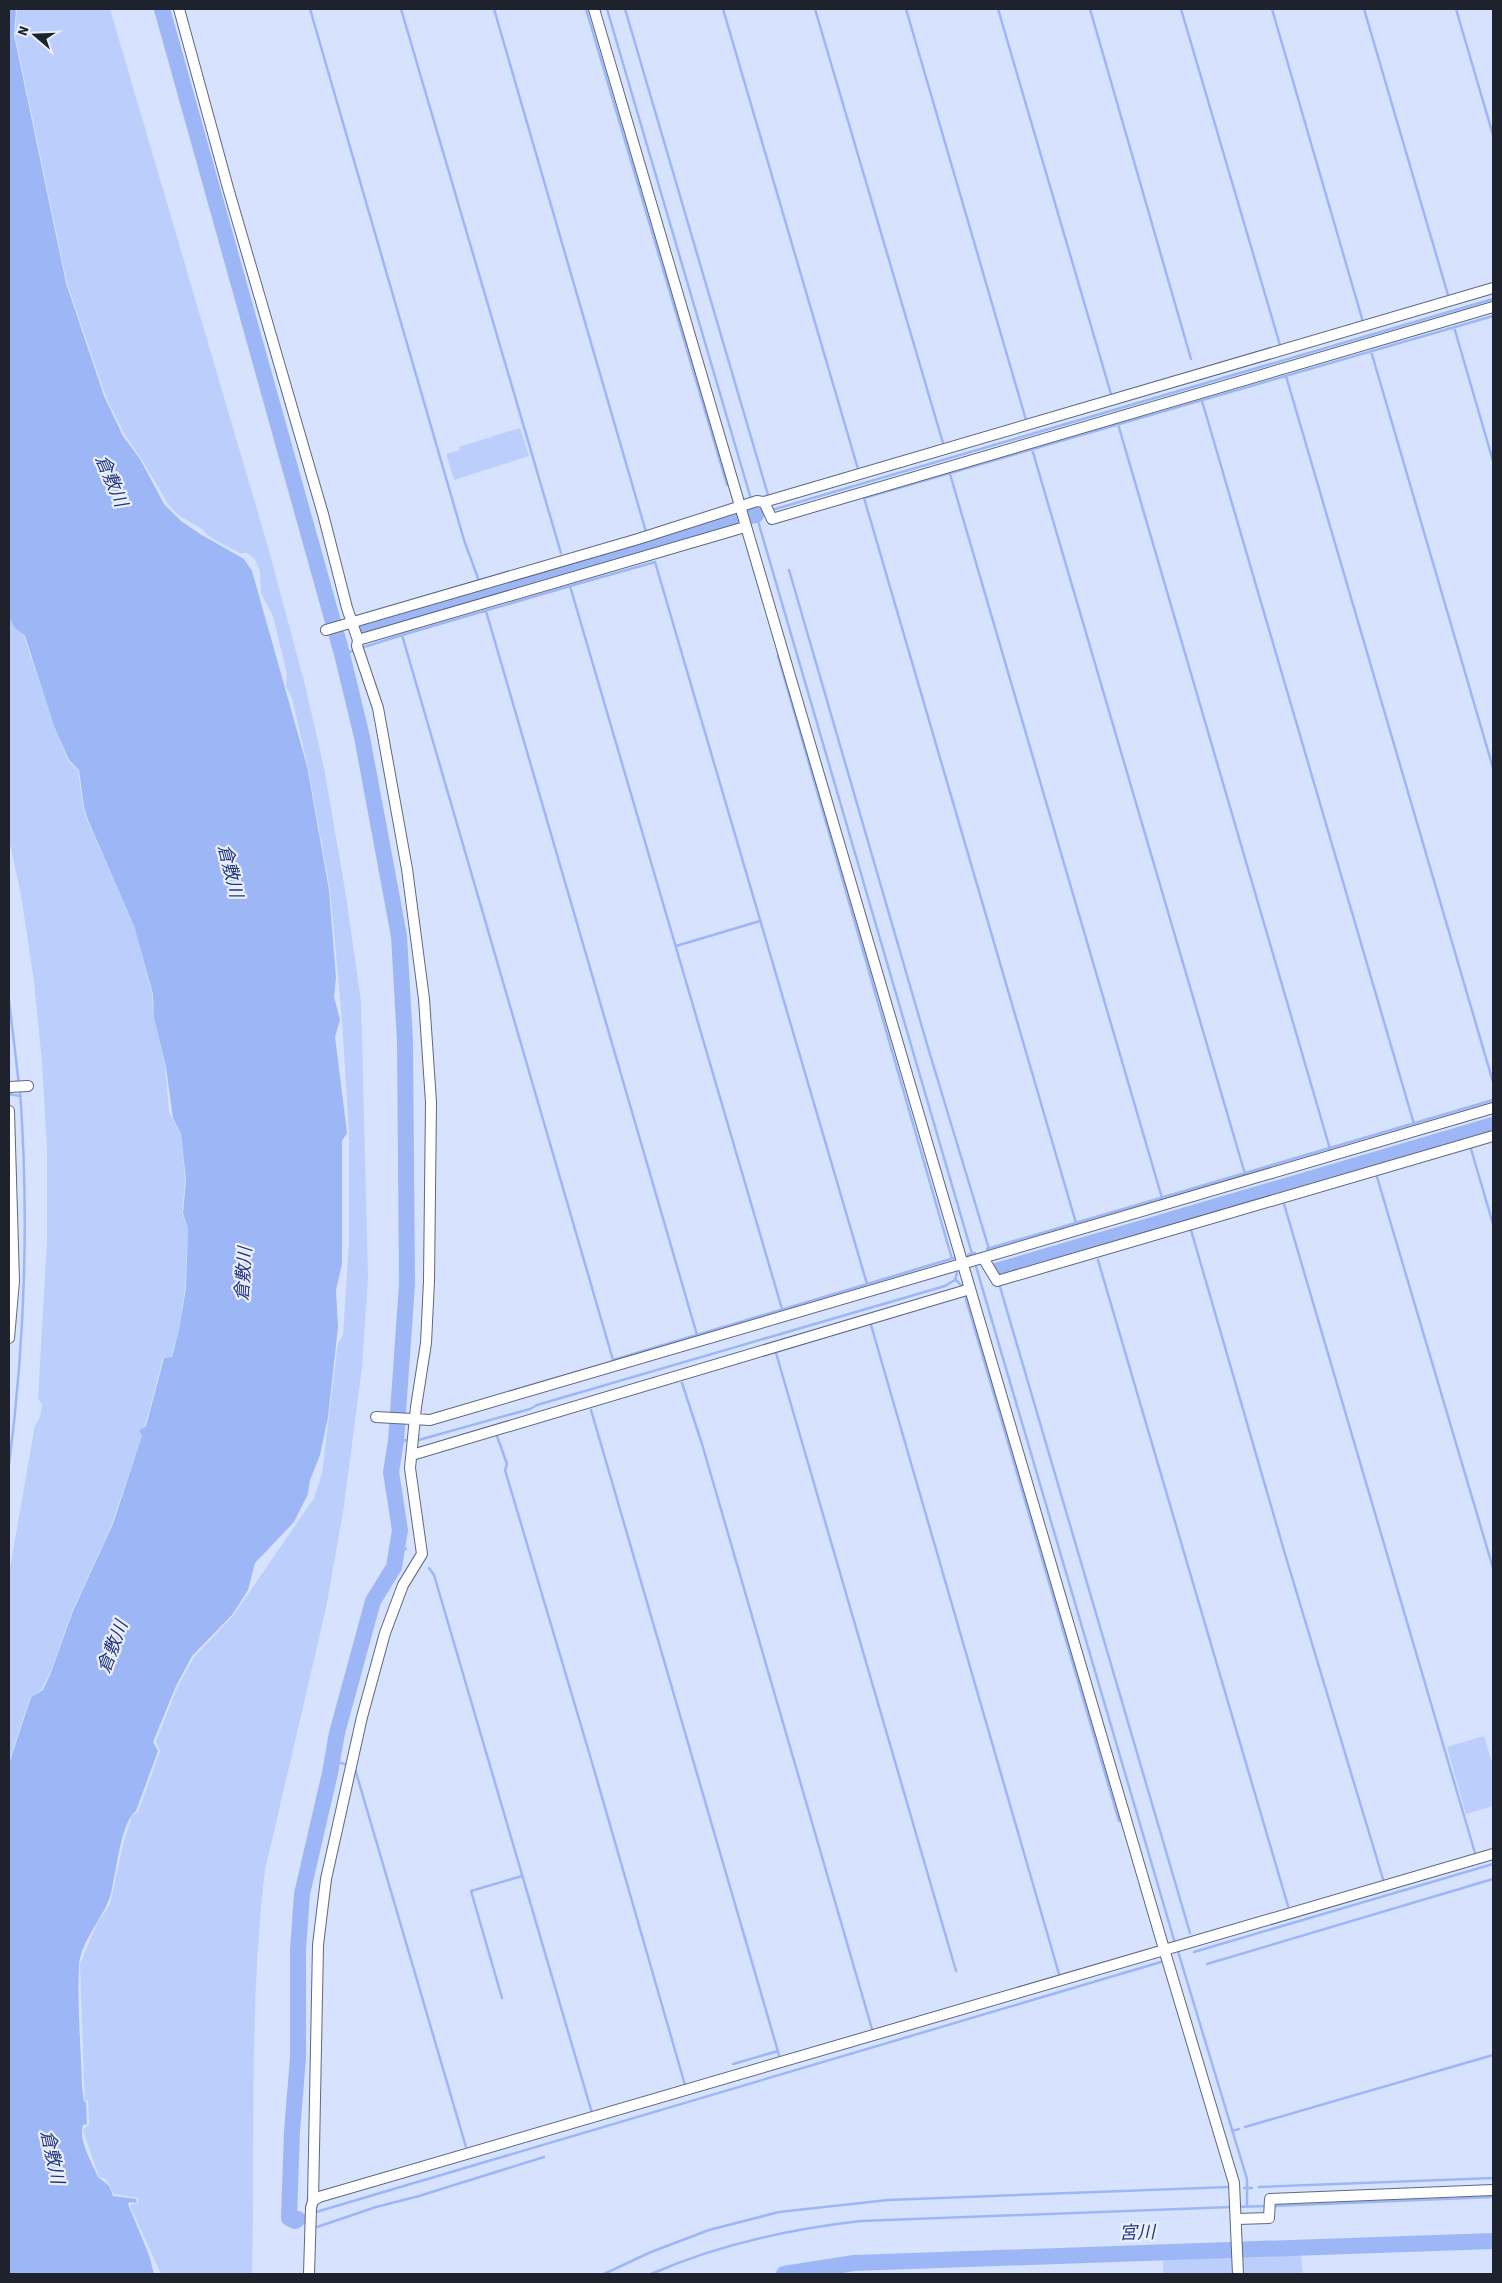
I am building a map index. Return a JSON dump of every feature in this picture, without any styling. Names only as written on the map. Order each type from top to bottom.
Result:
[{"type":"street","points":[[179,9],[231,198],[323,514],[347,623],[358,645],[378,708],[385,738],[407,869],[424,1008],[431,1102],[430,1237],[426,1343],[413,1419],[413,1446],[410,1468],[422,1554],[396,1601],[368,1690],[322,1904],[318,1945],[313,2201],[311,2208],[309,2274]]},
{"type":"street","points":[[594,9],[752,504],[745,527],[973,1260],[970,1290],[1172,1947],[1234,2183],[1237,2213],[1238,2274]]},
{"type":"street","points":[[326,630],[1493,288]]},
{"type":"street","points":[[752,504],[772,519],[1493,307]]},
{"type":"street","points":[[358,645],[745,527]]},
{"type":"street","points":[[381,1416],[430,1420],[1493,1108]]},
{"type":"street","points":[[9,1111],[14,1284],[9,1338]]},
{"type":"street","points":[[973,1260],[997,1281],[1493,1136]]},
{"type":"street","points":[[413,1446],[970,1290]]},
{"type":"street","points":[[313,2201],[1493,1854]]},
{"type":"street","points":[[1237,2213],[1269,2218],[1270,2199],[1493,2190]]},
{"type":"shaded area","points":[[17,9],[110,9],[268,547],[305,685],[324,768],[345,890],[361,1001],[368,1277],[362,1368],[343,1512],[326,1608],[265,1870],[260,1920],[255,2021],[252,2274],[161,2274],[130,2206],[131,2204],[138,2204],[138,2198],[114,2194],[106,2179],[99,2177],[83,2130],[89,2124],[88,2101],[85,2099],[80,1964],[97,1924],[110,1904],[124,1841],[132,1816],[138,1812],[160,1751],[156,1741],[178,1686],[194,1657],[233,1616],[314,1498],[322,1473],[338,1343],[343,1336],[349,1242],[349,1133],[342,1020],[330,889],[308,767],[292,698],[286,687],[287,674],[273,616],[261,593],[260,572],[255,559],[247,553],[240,553],[207,535],[202,529],[180,516],[170,507],[125,435],[106,397],[67,283],[15,35]]},
{"type":"shaded area","points":[[520,428],[529,456],[454,480],[446,454],[460,450],[459,447]]},
{"type":"shaded area","points":[[9,618],[24,637],[68,761],[78,770],[83,807],[87,820],[134,926],[152,994],[154,1018],[165,1066],[169,1112],[181,1135],[185,1180],[182,1213],[188,1229],[185,1288],[179,1330],[171,1357],[163,1358],[145,1425],[139,1430],[142,1436],[110,1529],[72,1611],[50,1673],[41,1690],[30,1697],[9,1762],[9,1574],[35,1425],[40,1418],[42,1404],[38,1399],[47,1243],[47,1149],[42,1062],[34,982],[21,895],[9,839]]},
{"type":"shaded area","points":[[1484,1736],[1493,1766],[1493,1806],[1466,1814],[1447,1747]]},
{"type":"shaded area","points":[[1301,2255],[1303,2274],[1163,2274],[1163,2260]]},
{"type":"water","name":"倉敷川","points":[[9,9],[16,9],[14,35],[66,283],[104,396],[123,436],[140,459],[164,504],[181,521],[244,559],[252,571],[307,766],[329,890],[336,978],[334,997],[340,1020],[335,1037],[347,1133],[342,1141],[342,1264],[336,1290],[338,1327],[328,1417],[320,1455],[310,1480],[308,1494],[294,1522],[255,1563],[248,1590],[232,1615],[192,1656],[176,1686],[153,1742],[158,1751],[136,1811],[126,1825],[108,1902],[80,1957],[79,2011],[82,2087],[84,2101],[86,2102],[87,2124],[83,2125],[82,2137],[98,2177],[109,2186],[113,2196],[136,2199],[137,2203],[130,2202],[128,2204],[149,2255],[154,2274],[9,2274],[9,1764],[31,1697],[43,1690],[73,1611],[113,1524],[142,1436],[139,1430],[146,1426],[164,1358],[172,1357],[186,1288],[188,1229],[183,1213],[186,1180],[181,1134],[173,1118],[166,1067],[154,1018],[153,994],[134,926],[88,820],[84,807],[79,770],[69,760],[54,726],[25,636],[15,628],[9,617]]},
{"type":"waterway","points":[[162,9],[342,654],[362,737],[399,936],[405,1041],[407,1284],[396,1441],[391,1472],[400,1530],[394,1567],[373,1601],[337,1733],[330,1773],[302,1894],[298,1950],[298,2058],[292,2131],[289,2218],[295,2221],[298,2219]]},
{"type":"waterway","points":[[310,9],[464,540],[479,581]]},
{"type":"waterway","points":[[401,9],[561,553]]},
{"type":"waterway","points":[[494,9],[646,532]]},
{"type":"waterway","points":[[586,9],[727,485]]},
{"type":"waterway","points":[[607,9],[751,499]]},
{"type":"waterway","points":[[625,9],[768,495]]},
{"type":"waterway","points":[[723,9],[858,469]]},
{"type":"waterway","points":[[815,9],[943,443]]},
{"type":"waterway","points":[[906,9],[1026,420]]},
{"type":"waterway","points":[[998,9],[1111,394]]},
{"type":"waterway","points":[[1090,9],[1191,359]]},
{"type":"waterway","points":[[1181,9],[1280,345]]},
{"type":"waterway","points":[[1272,9],[1363,322]]},
{"type":"waterway","points":[[1364,9],[1448,295]]},
{"type":"waterway","points":[[1456,9],[1493,135]]},
{"type":"waterway","points":[[772,510],[1493,299]]},
{"type":"waterway","points":[[1076,1223],[864,498],[1493,316]]},
{"type":"waterway","points":[[1454,327],[1493,461]]},
{"type":"waterway","points":[[1371,351],[1493,768]]},
{"type":"waterway","points":[[1286,376],[1493,1082]]},
{"type":"waterway","points":[[1202,401],[1414,1124]]},
{"type":"waterway","points":[[1118,424],[1330,1149]]},
{"type":"waterway","points":[[1032,449],[1245,1174]]},
{"type":"waterway","points":[[950,474],[1162,1198]]},
{"type":"waterway","points":[[753,504],[973,1257]]},
{"type":"waterway","points":[[751,516],[756,515]]},
{"type":"waterway","points":[[734,516],[735,520]]},
{"type":"waterway","points":[[360,631],[738,519]]},
{"type":"waterway","points":[[570,586],[655,562],[867,1284]]},
{"type":"waterway","points":[[789,570],[929,1051],[989,1249]]},
{"type":"waterway","points":[[402,635],[570,586],[782,1309]]},
{"type":"waterway","points":[[481,595],[483,587]]},
{"type":"waterway","points":[[486,611],[697,1335]]},
{"type":"waterway","points":[[361,648],[402,635],[613,1360],[954,1258]]},
{"type":"waterway","points":[[342,654],[356,650]]},
{"type":"waterway","points":[[778,656],[952,1259]]},
{"type":"waterway","points":[[676,946],[760,921]]},
{"type":"waterway","points":[[9,1000],[19,1085]]},
{"type":"waterway","points":[[9,1465],[19,1372],[24,1278],[25,1231],[20,1090]]},
{"type":"waterway","points":[[9,1094],[20,1096]]},
{"type":"waterway","points":[[987,1249],[1493,1100]]},
{"type":"waterway","points":[[996,1271],[1493,1125]]},
{"type":"waterway","points":[[1471,1149],[1493,1224]]},
{"type":"waterway","points":[[1373,1160],[1374,1164]]},
{"type":"waterway","points":[[1377,1177],[1493,1568]]},
{"type":"waterway","points":[[1284,1204],[1475,1853]]},
{"type":"waterway","points":[[1186,1215],[1188,1220]]},
{"type":"waterway","points":[[1191,1230],[1285,1554],[1383,1879]]},
{"type":"waterway","points":[[968,1255],[975,1253]]},
{"type":"waterway","points":[[1098,1260],[1288,1906]]},
{"type":"waterway","points":[[975,1263],[1175,1943]]},
{"type":"waterway","points":[[415,1441],[530,1409],[537,1405],[945,1286],[955,1280],[957,1273]]},
{"type":"waterway","points":[[955,1279],[962,1286]]},
{"type":"waterway","points":[[1000,1287],[1190,1933]]},
{"type":"waterway","points":[[965,1296],[1119,1821]]},
{"type":"waterway","points":[[871,1325],[1059,1974]]},
{"type":"waterway","points":[[776,1353],[956,1971]]},
{"type":"waterway","points":[[682,1383],[702,1444],[872,2029]]},
{"type":"waterway","points":[[591,1410],[779,2055]]},
{"type":"waterway","points":[[497,1436],[507,1464],[505,1470],[685,2085]]},
{"type":"waterway","points":[[396,1441],[409,1440]]},
{"type":"waterway","points":[[399,1546],[406,1549]]},
{"type":"waterway","points":[[429,1568],[434,1575],[592,2113]]},
{"type":"waterway","points":[[332,1761],[345,1764]]},
{"type":"waterway","points":[[355,1769],[466,2147]]},
{"type":"waterway","points":[[1194,1952],[1493,1864]]},
{"type":"waterway","points":[[502,1998],[471,1891],[522,1876]]},
{"type":"waterway","points":[[1207,1964],[1493,1879]]},
{"type":"waterway","points":[[1177,1948],[1247,2179],[1247,2206]]},
{"type":"waterway","points":[[316,2212],[1161,1962]]},
{"type":"waterway","points":[[733,2064],[778,2051]]},
{"type":"waterway","points":[[1245,2127],[1493,2055]]},
{"type":"waterway","points":[[1232,2131],[1239,2129]]},
{"type":"waterway","points":[[314,2228],[376,2207],[419,2196],[544,2157]]},
{"type":"waterway","points":[[1259,2187],[1493,2178]]},
{"type":"waterway","points":[[604,2274],[651,2252],[709,2230],[779,2212],[888,2200],[1229,2187]]},
{"type":"waterway","points":[[1244,2188],[1252,2188]]},
{"type":"waterway","points":[[1272,2206],[1493,2197]]},
{"type":"waterway","points":[[1237,2207],[1266,2206]]},
{"type":"waterway","points":[[651,2274],[727,2247],[780,2234],[834,2224],[861,2221],[1231,2207]]},
{"type":"waterway","points":[[298,2219],[306,2216]]},
{"type":"waterway","name":"宮川","points":[[784,2274],[854,2263],[1493,2241]]}]
